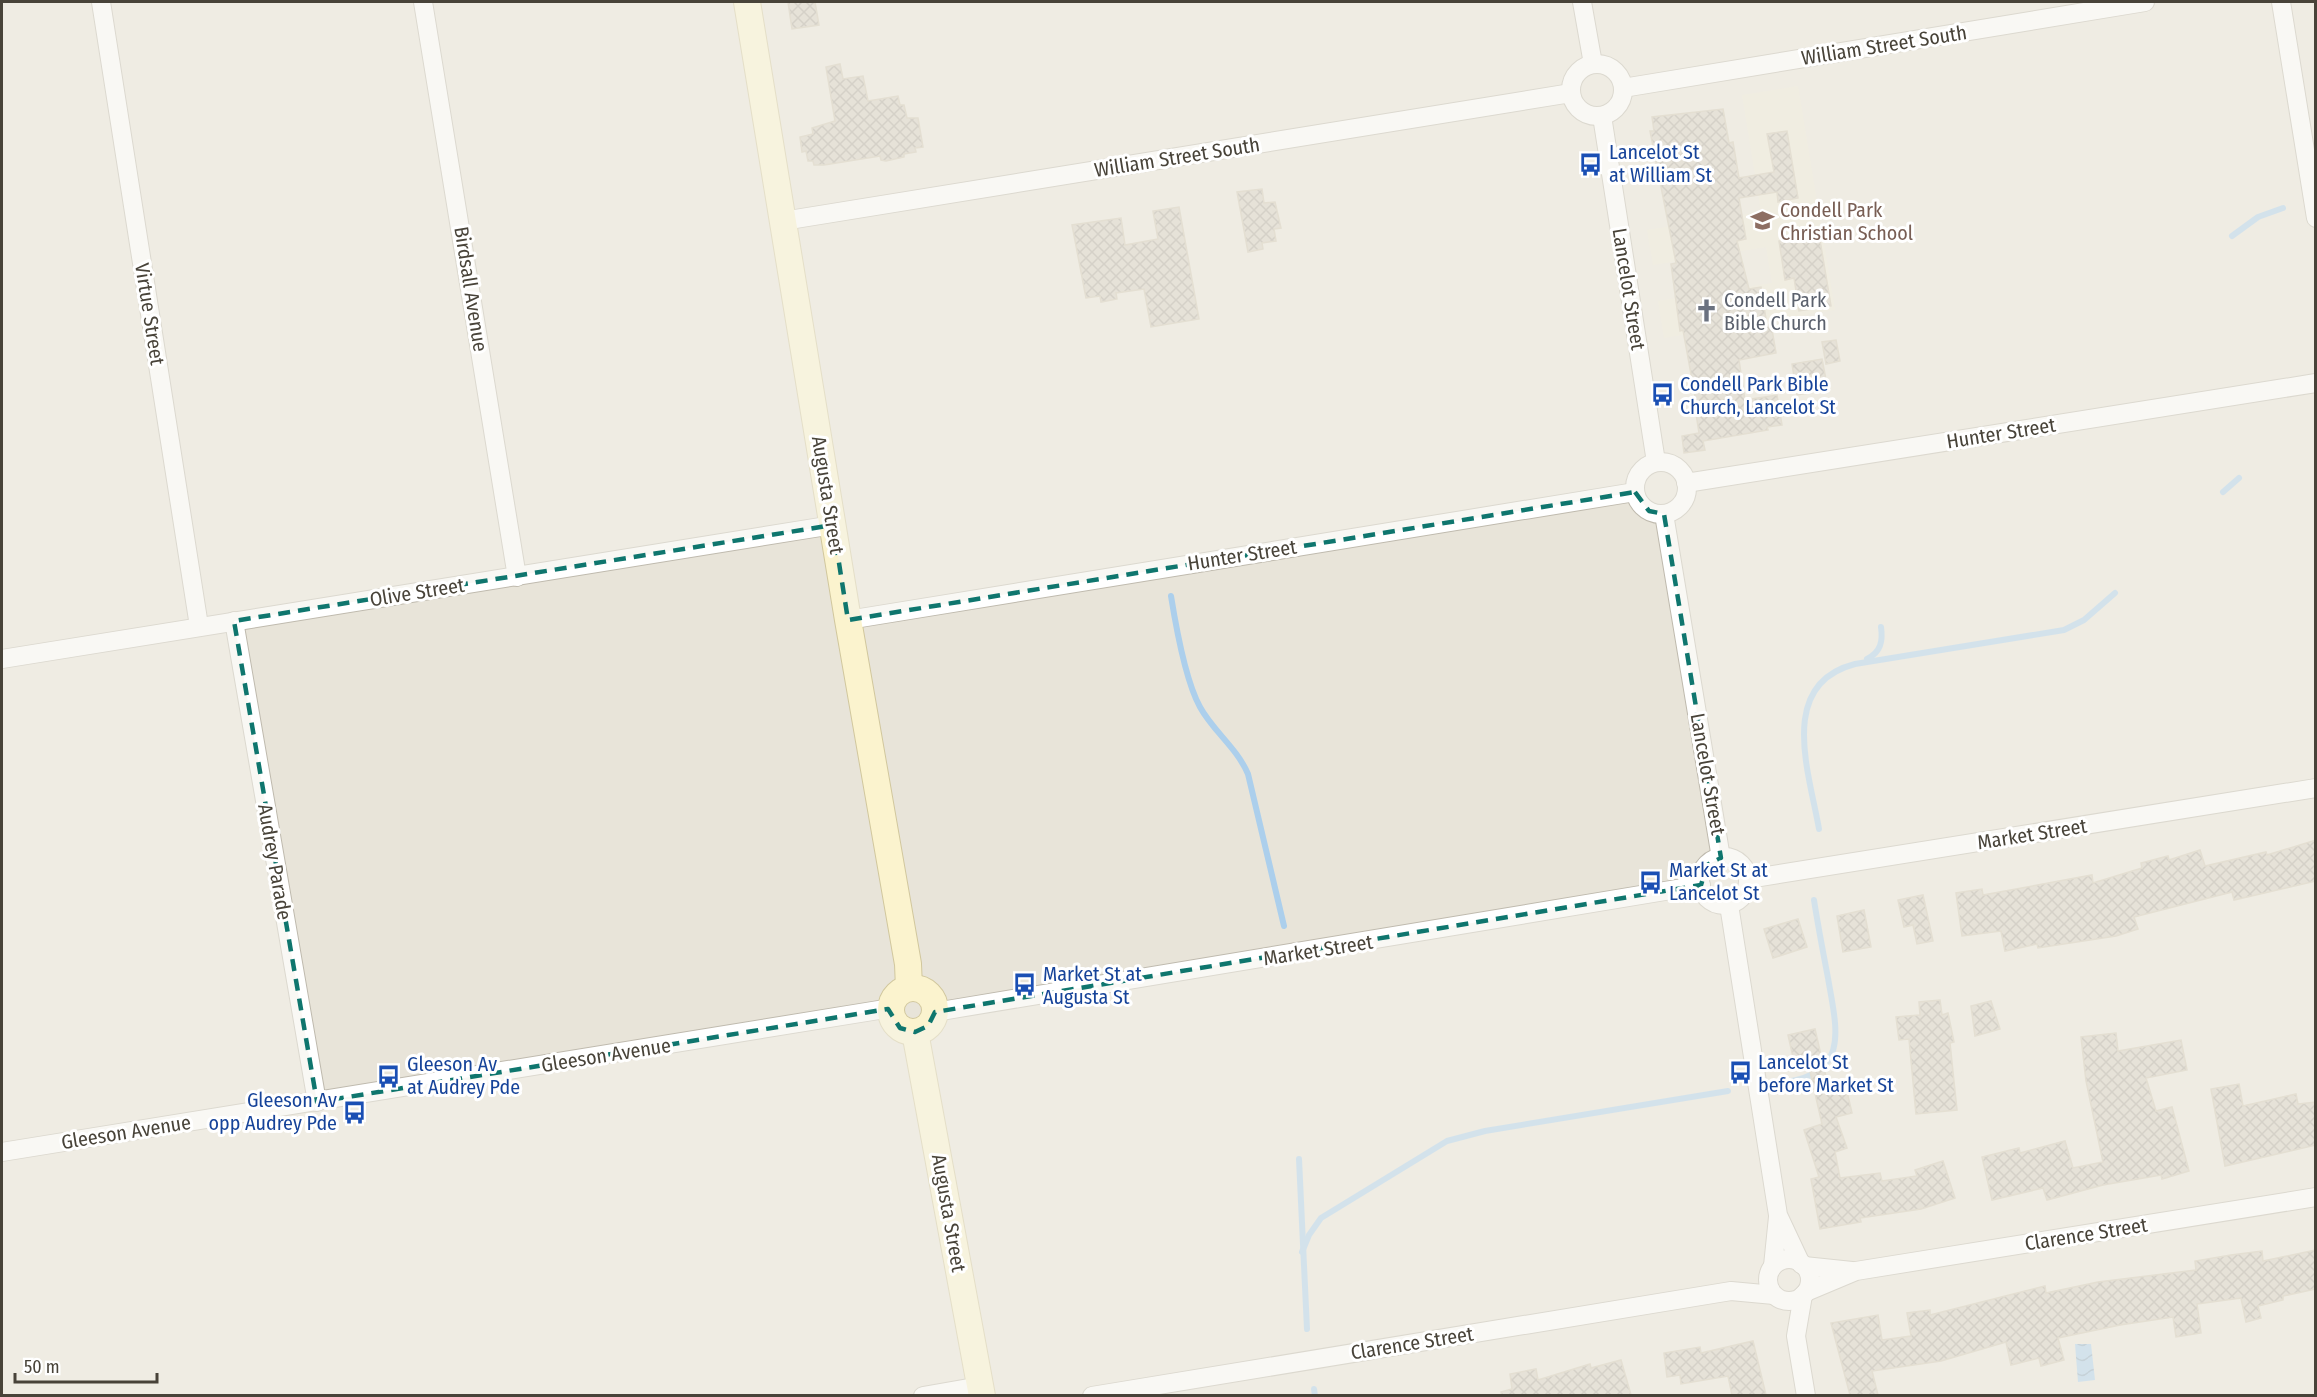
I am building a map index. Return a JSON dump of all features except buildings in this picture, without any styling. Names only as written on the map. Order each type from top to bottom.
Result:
[{"type":"street","name":"Virtue Street","points":[[101,2],[199,626]]},
{"type":"street","name":"Birdsall Avenue","points":[[423,2],[517,577]]},
{"type":"street","name":"Augusta Street","points":[[747,2],[832,525],[908,964],[909,988]]},
{"type":"street","points":[[1582,2],[1593,64]]},
{"type":"street","name":"William Street South","points":[[1623,88],[2145,2]]},
{"type":"street","points":[[2281,2],[2316,218]]},
{"type":"street","points":[[1593,64],[1602,64],[1616,72],[1623,88],[1623,95],[1615,109],[1602,116],[1585,113],[1578,108],[1571,93],[1574,77],[1579,71],[1593,64]]},
{"type":"street","name":"William Street South","points":[[783,221],[1571,93]]},
{"type":"street","name":"Lancelot Street","points":[[1602,116],[1656,462]]},
{"type":"street","name":"Hunter Street","points":[[1686,483],[2316,382]]},
{"type":"street","points":[[1656,462],[1672,464],[1684,475],[1686,483],[1684,500],[1672,511],[1664,514],[1649,511],[1635,492],[1637,476],[1648,464],[1656,462]]},
{"type":"street","name":"Hunter Street","points":[[848,620],[1635,492]]},
{"type":"street","name":"Lancelot Street","points":[[1664,514],[1721,858]]},
{"type":"street","name":"Olive Street","points":[[2,659],[832,525]]},
{"type":"street","name":"Audrey Parade","points":[[234,621],[317,1102]]},
{"type":"street","name":"Market Street","points":[[1748,879],[2316,788]]},
{"type":"street","points":[[1721,858],[1739,863],[1748,879],[1743,896],[1729,905],[1716,904],[1709,900],[1701,885],[1702,872],[1707,865],[1721,858]]},
{"type":"street","name":"Market Street","points":[[935,1012],[1701,885]]},
{"type":"street","points":[[1729,905],[1778,1215],[1771,1269],[1767,1282],[1796,1336],[1806,1395]]},
{"type":"street","points":[[909,988],[921,989],[930,996],[935,1012],[928,1026],[915,1032],[908,1031],[895,1023],[891,1008],[898,993],[909,988]]},
{"type":"street","name":"Gleeson Avenue","points":[[2,1152],[891,1008]]},
{"type":"street","name":"Augusta Street","points":[[915,1032],[981,1391]]},
{"type":"street","name":"Clarence Street","points":[[1804,1294],[1856,1271],[2316,1197]]},
{"type":"street","points":[[1778,1215],[1809,1278],[1796,1336]]},
{"type":"street","points":[[1771,1269],[1785,1259],[1803,1265]]},
{"type":"street","name":"Clarence Street","points":[[1803,1265],[1856,1271]]},
{"type":"street","name":"Clarence Street","points":[[1731,1291],[1771,1269]]},
{"type":"street","name":"Clarence Street","points":[[1092,1395],[1731,1291],[1775,1296]]},
{"type":"street","points":[[1775,1296],[1790,1301],[1804,1294]]},
{"type":"street","points":[[923,1395],[981,1391]]},
{"type":"highlighted area","points":[[1635,492],[1649,511],[1664,514],[1721,858],[1707,865],[1701,885],[935,1012],[928,1026],[915,1032],[900,1028],[888,1009],[317,1102],[234,621],[833,525],[848,620]]},
{"type":"shaded area","points":[[2,2],[2315,2],[2315,1395],[2,1395]]},
{"type":"shaded area","name":"Condell Park Christian School","points":[[1798,86],[1835,310],[1664,338],[1658,301],[1772,283],[1766,247],[1653,265],[1647,230],[1761,212],[1742,95]]},
{"type":"water","points":[[2075,1344],[2091,1344],[2095,1380],[2078,1382]]},
{"type":"waterway","points":[[2232,236],[2258,217],[2283,208]]},
{"type":"waterway","points":[[2223,492],[2239,478]]},
{"type":"waterway","points":[[1819,829],[1805,757],[1804,733],[1807,710],[1815,690],[1831,674],[1855,664],[2064,630],[2084,620],[2115,593]]},
{"type":"waterway","points":[[1171,596],[1182,653],[1195,696],[1205,716],[1238,756],[1248,774],[1284,926]]},
{"type":"waterway","points":[[1867,659],[1880,646],[1881,627]]},
{"type":"waterway","points":[[1786,1082],[1807,1077],[1821,1069],[1830,1058],[1834,1045],[1834,1013],[1814,900]]},
{"type":"waterway","points":[[1302,1252],[1309,1235],[1321,1218],[1447,1141],[1485,1131],[1728,1091]]},
{"type":"waterway","points":[[1299,1159],[1307,1329]]},
{"type":"waterway","points":[[1314,1389],[1315,1396]]},
{"type":"place","name":"Lancelot St at William St","points":[[1591,164]]},
{"type":"place","name":"Condell Park Christian School","points":[[1762,221]]},
{"type":"place","name":"Condell Park Bible Church","points":[[1706,311]]},
{"type":"place","name":"Condell Park Bible Church, Lancelot St","points":[[1662,395]]},
{"type":"place","name":"Market St at Lancelot St","points":[[1651,882]]},
{"type":"place","name":"Market St at Augusta St","points":[[1025,985]]},
{"type":"place","name":"Lancelot St before Market St","points":[[1740,1073]]},
{"type":"place","name":"Gleeson Av at Audrey Pde","points":[[389,1076]]},
{"type":"place","name":"Gleeson Av opp Audrey Pde","points":[[355,1112]]}]
